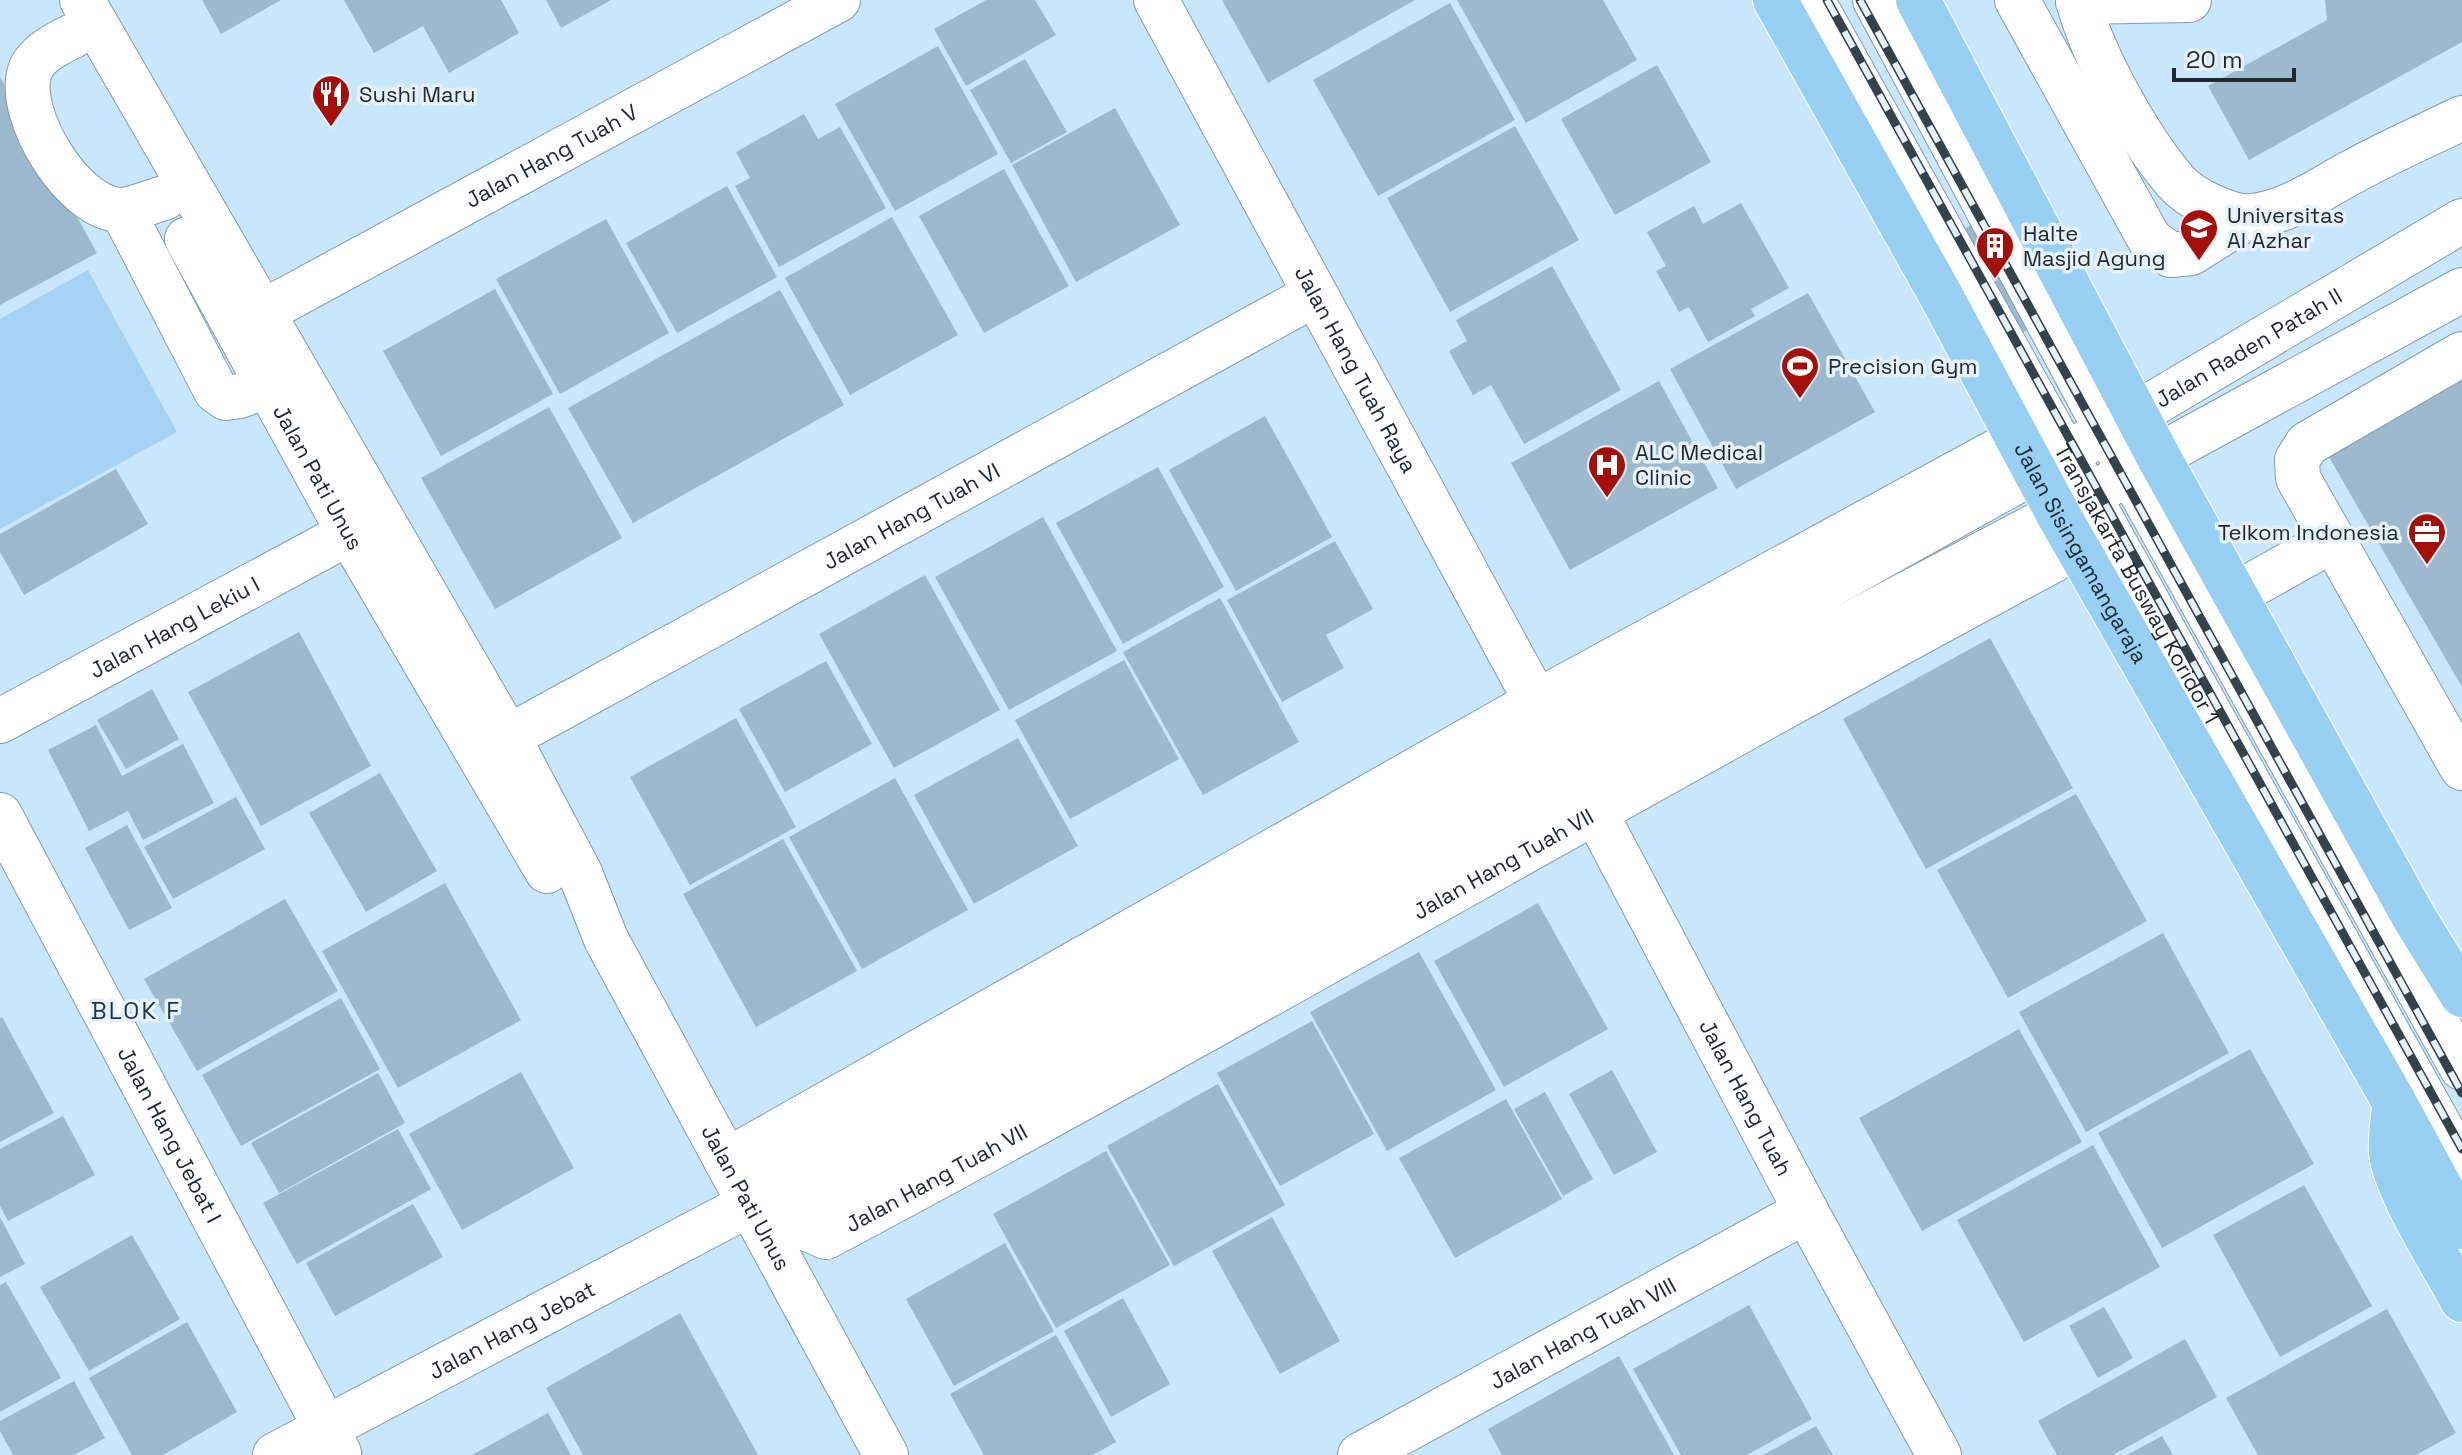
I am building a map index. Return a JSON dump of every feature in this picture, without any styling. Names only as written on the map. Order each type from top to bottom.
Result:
[{"type":"main road","name":"Jalan Sisingamangaraja","points":[[1775,0],[2040,454],[2462,1227]]},
{"type":"main road","points":[[1918,0],[2144,464],[2236,594],[2457,981]]},
{"type":"main road","points":[[2393,1100],[2391,1154],[2414,1212],[2462,1300]]},
{"type":"street","name":"Jalan Hang Tuah Raya","points":[[1156,0],[1546,720]]},
{"type":"street","name":"Transjakarta Busway Koridor 1","points":[[1812,0],[1999,338],[2040,454]]},
{"type":"street","points":[[1875,0],[2122,422]]},
{"type":"street","points":[[2017,0],[2150,240],[2171,255],[2191,253],[2248,217],[2281,211],[2355,170],[2462,118]]},
{"type":"street","points":[[2189,0],[2078,1],[2129,116],[2178,184],[2217,210],[2248,217]]},
{"type":"street","name":"Jalan Hang Tuah V","points":[[263,312],[815,6]]},
{"type":"street","points":[[69,12],[54,46],[31,68],[27,84],[32,110],[56,164],[79,191],[99,203],[122,210],[164,198]]},
{"type":"street","name":"Jalan Pati Unus","points":[[69,12],[263,312],[508,737],[580,873],[606,939],[886,1455]]},
{"type":"street","name":"Jalan Pati Unus","points":[[69,12],[164,198],[349,533],[558,890],[606,939]]},
{"type":"street","points":[[122,210],[216,391],[226,398],[267,385]]},
{"type":"street","name":"Jalan Raden Patah II","points":[[2040,454],[2122,422],[2462,221]]},
{"type":"street","points":[[2075,519],[2144,464],[2462,290]]},
{"type":"street","name":"Jalan Hang Tuah VI","points":[[508,737],[1314,295]]},
{"type":"street","points":[[2462,354],[2307,444],[2297,460],[2298,478],[2462,768]]},
{"type":"street","name":"Jalan Hang Tuah VII","points":[[739,1185],[826,1237],[1056,1115],[1303,976],[1586,794],[2040,454]]},
{"type":"street","points":[[2144,464],[2462,1068]]},
{"type":"street","name":"Transjakarta Busway Koridor 1","points":[[2075,519],[2462,1166]]},
{"type":"street","name":"Jalan Hang Tuah VII","points":[[739,1185],[1014,1041],[1263,903],[1546,720],[1807,628],[2075,519]]},
{"type":"street","name":"Jalan Hang Lekiu I","points":[[0,721],[349,533]]},
{"type":"street","points":[[2236,594],[2333,540]]},
{"type":"street","name":"Jalan Hang Tuah","points":[[1546,720],[1939,1455]]},
{"type":"street","name":"Jalan Hang Tuah VII","points":[[739,1185],[823,1193],[1014,1041],[1180,926],[1263,903],[1586,794]]},
{"type":"street","name":"Jalan Hang Jebat I","points":[[0,815],[333,1442]]},
{"type":"street","points":[[1263,903],[1303,976]]},
{"type":"street","points":[[1014,1041],[1056,1115]]},
{"type":"street","name":"Jalan Hang Jebat","points":[[275,1455],[333,1442],[739,1185]]},
{"type":"street","name":"Jalan Hang Tuah VIII","points":[[1360,1455],[1415,1442],[1806,1211]]},
{"type":"shaded area","points":[[88,270],[177,432],[0,529],[0,319]]},
{"type":"building","points":[[202,0],[281,0],[221,34]]},
{"type":"building","points":[[344,0],[501,0],[519,33],[449,73],[423,26],[374,53]]},
{"type":"building","points":[[546,0],[611,0],[561,28]]},
{"type":"building","points":[[986,0],[1035,0],[1056,35],[966,86],[934,29]]},
{"type":"building","points":[[1222,0],[1415,0],[1268,83]]},
{"type":"building","points":[[1457,0],[1603,0],[1637,60],[1526,123]]},
{"type":"building","points":[[2325,0],[2462,0],[2462,42],[2249,160],[2208,86],[2327,20]]},
{"type":"building","points":[[1450,3],[1515,120],[1378,196],[1313,80]]},
{"type":"building","points":[[938,46],[998,154],[895,211],[835,104]]},
{"type":"building","points":[[1025,59],[1067,132],[1011,163],[970,90]]},
{"type":"building","points":[[1657,65],[1711,162],[1615,215],[1561,119]]},
{"type":"building","points":[[0,77],[97,253],[0,305]]},
{"type":"building","points":[[1115,108],[1180,225],[1076,282],[1012,165]]},
{"type":"building","points":[[804,114],[818,139],[840,127],[886,208],[779,267],[735,186],[750,178],[736,152]]},
{"type":"building","points":[[1515,126],[1579,240],[1450,312],[1387,198]]},
{"type":"building","points":[[1004,169],[1069,286],[984,333],[919,216]]},
{"type":"building","points":[[727,186],[777,277],[677,333],[626,243]]},
{"type":"building","points":[[1741,203],[1789,288],[1751,309],[1755,316],[1708,342],[1689,307],[1679,312],[1656,271],[1666,266],[1647,232],[1694,206],[1703,224]]},
{"type":"building","points":[[892,217],[958,335],[850,395],[785,278]]},
{"type":"building","points":[[606,219],[669,333],[560,394],[496,279]]},
{"type":"building","name":"Halte Masjid Agung","points":[[1979,221],[2036,325],[2011,339],[1953,235]]},
{"type":"building","points":[[1552,266],[1621,390],[1524,444],[1491,385],[1473,395],[1449,351],[1467,341],[1456,320]]},
{"type":"building","points":[[495,289],[553,394],[441,456],[383,351]]},
{"type":"building","points":[[780,290],[844,405],[633,523],[568,408]]},
{"type":"building","points":[[1808,293],[1875,412],[1736,489],[1670,369]]},
{"type":"building","name":"Telkom Indonesia","points":[[2462,364],[2462,687],[2322,445]]},
{"type":"building","points":[[1659,381],[1718,488],[1570,570],[1511,463]]},
{"type":"building","points":[[549,407],[622,538],[495,609],[421,478]]},
{"type":"building","points":[[1265,416],[1332,537],[1236,591],[1169,470]]},
{"type":"building","points":[[1158,467],[1224,587],[1123,644],[1056,523]]},
{"type":"building","points":[[116,469],[148,524],[24,595],[0,552],[0,534]]},
{"type":"building","points":[[1043,517],[1117,651],[1009,710],[935,577]]},
{"type":"building","points":[[1335,541],[1373,609],[1326,635],[1344,668],[1282,702],[1227,600]]},
{"type":"building","points":[[925,575],[1000,710],[894,768],[819,634]]},
{"type":"building","points":[[1220,598],[1299,742],[1203,795],[1123,652]]},
{"type":"building","points":[[299,632],[371,766],[261,826],[188,692]]},
{"type":"building","points":[[1990,638],[2073,788],[1926,869],[1843,719]]},
{"type":"building","points":[[1124,660],[1179,759],[1070,819],[1015,720]]},
{"type":"building","points":[[826,661],[872,744],[785,792],[739,709]]},
{"type":"building","points":[[152,689],[179,739],[126,769],[97,720]]},
{"type":"building","points":[[736,718],[796,827],[690,885],[630,777]]},
{"type":"building","points":[[96,725],[122,776],[183,744],[214,803],[143,840],[128,811],[89,831],[48,750]]},
{"type":"building","points":[[1018,738],[1078,846],[974,904],[914,795]]},
{"type":"building","points":[[380,773],[437,871],[366,912],[309,813]]},
{"type":"building","points":[[895,778],[968,910],[862,969],[789,837]]},
{"type":"building","points":[[2076,794],[2147,921],[2008,998],[1937,870]]},
{"type":"building","points":[[236,797],[265,849],[173,899],[144,847]]},
{"type":"building","points":[[127,825],[172,908],[129,930],[85,848]]},
{"type":"building","points":[[783,839],[857,971],[756,1027],[683,894]]},
{"type":"building","points":[[445,883],[521,1020],[398,1088],[322,951]]},
{"type":"building","points":[[285,899],[338,991],[197,1071],[144,979]]},
{"type":"building","points":[[1538,903],[1608,1029],[1504,1087],[1434,961]]},
{"type":"building","points":[[2163,933],[2229,1053],[2086,1132],[2019,1012]]},
{"type":"building","points":[[1419,952],[1496,1090],[1387,1151],[1310,1012]]},
{"type":"building","points":[[341,998],[380,1069],[241,1146],[202,1075]]},
{"type":"building","points":[[2,1017],[54,1113],[0,1142],[0,1019]]},
{"type":"building","points":[[1312,1021],[1374,1134],[1280,1186],[1217,1073]]},
{"type":"building","points":[[2019,1029],[2082,1142],[1922,1231],[1859,1118]]},
{"type":"building","points":[[2250,1049],[2314,1164],[2162,1248],[2098,1133]]},
{"type":"building","points":[[1612,1070],[1657,1152],[1614,1175],[1569,1094]]},
{"type":"building","points":[[521,1072],[574,1168],[462,1230],[409,1134]]},
{"type":"building","points":[[378,1073],[405,1123],[279,1193],[251,1143]]},
{"type":"building","points":[[1218,1084],[1285,1205],[1174,1266],[1107,1146]]},
{"type":"building","points":[[1545,1092],[1593,1179],[1563,1196],[1514,1109]]},
{"type":"building","points":[[1506,1099],[1562,1199],[1455,1258],[1399,1158]]},
{"type":"building","points":[[63,1116],[95,1175],[8,1221],[0,1206],[0,1149]]},
{"type":"building","points":[[398,1129],[431,1189],[297,1264],[263,1203]]},
{"type":"building","points":[[2093,1145],[2160,1267],[2024,1342],[1957,1220]]},
{"type":"building","points":[[1106,1151],[1170,1265],[1056,1328],[993,1214]]},
{"type":"building","points":[[2304,1185],[2372,1306],[2280,1357],[2213,1235]]},
{"type":"building","points":[[413,1204],[443,1257],[335,1316],[306,1263]]},
{"type":"building","points":[[0,1217],[25,1264],[0,1277]]},
{"type":"building","points":[[1272,1217],[1340,1341],[1280,1374],[1212,1251]]},
{"type":"building","points":[[132,1235],[180,1319],[89,1371],[40,1287]]},
{"type":"building","points":[[1005,1243],[1054,1331],[954,1386],[906,1299]]},
{"type":"building","points":[[6,1282],[61,1378],[0,1412],[0,1285]]},
{"type":"building","points":[[1123,1298],[1170,1384],[1111,1417],[1064,1331]]},
{"type":"building","points":[[1749,1305],[1812,1419],[1747,1455],[1681,1455],[1633,1369]]},
{"type":"building","points":[[2104,1307],[2133,1358],[2098,1378],[2069,1326]]},
{"type":"building","points":[[2387,1309],[2456,1433],[2416,1455],[2258,1455],[2226,1398]]},
{"type":"building","points":[[680,1313],[758,1455],[583,1455],[546,1388]]},
{"type":"building","points":[[187,1322],[237,1412],[163,1455],[132,1455],[89,1378]]},
{"type":"building","points":[[1056,1335],[1116,1442],[1093,1455],[984,1455],[950,1394]]},
{"type":"building","points":[[2185,1339],[2217,1397],[2113,1455],[2057,1455],[2038,1421]]},
{"type":"building","points":[[1619,1356],[1674,1455],[1502,1455],[1488,1429]]},
{"type":"building","points":[[74,1381],[105,1438],[74,1455],[13,1455],[0,1431],[0,1421]]},
{"type":"building","points":[[548,1413],[571,1455],[472,1455]]},
{"type":"building","points":[[1816,1426],[1833,1455],[1763,1455]]},
{"type":"building","points":[[2162,1436],[2173,1455],[2127,1455]]},
{"type":"railway","points":[[1827,0],[2462,1149]]},
{"type":"railway","points":[[1860,0],[2462,1093]]},
{"type":"place","name":"Sushi Maru","points":[[331,128]]},
{"type":"place","name":"Universitas Al Azhar","points":[[2199,262]]},
{"type":"place","name":"Halte Masjid Agung","points":[[1995,280]]},
{"type":"place","name":"Precision Gym","points":[[1800,400]]},
{"type":"place","name":"ALC Medical Clinic","points":[[1607,499]]},
{"type":"place","name":"Telkom Indonesia","points":[[2427,566]]},
{"type":"district","name":"BLOK F","points":[[136,1010]]}]
